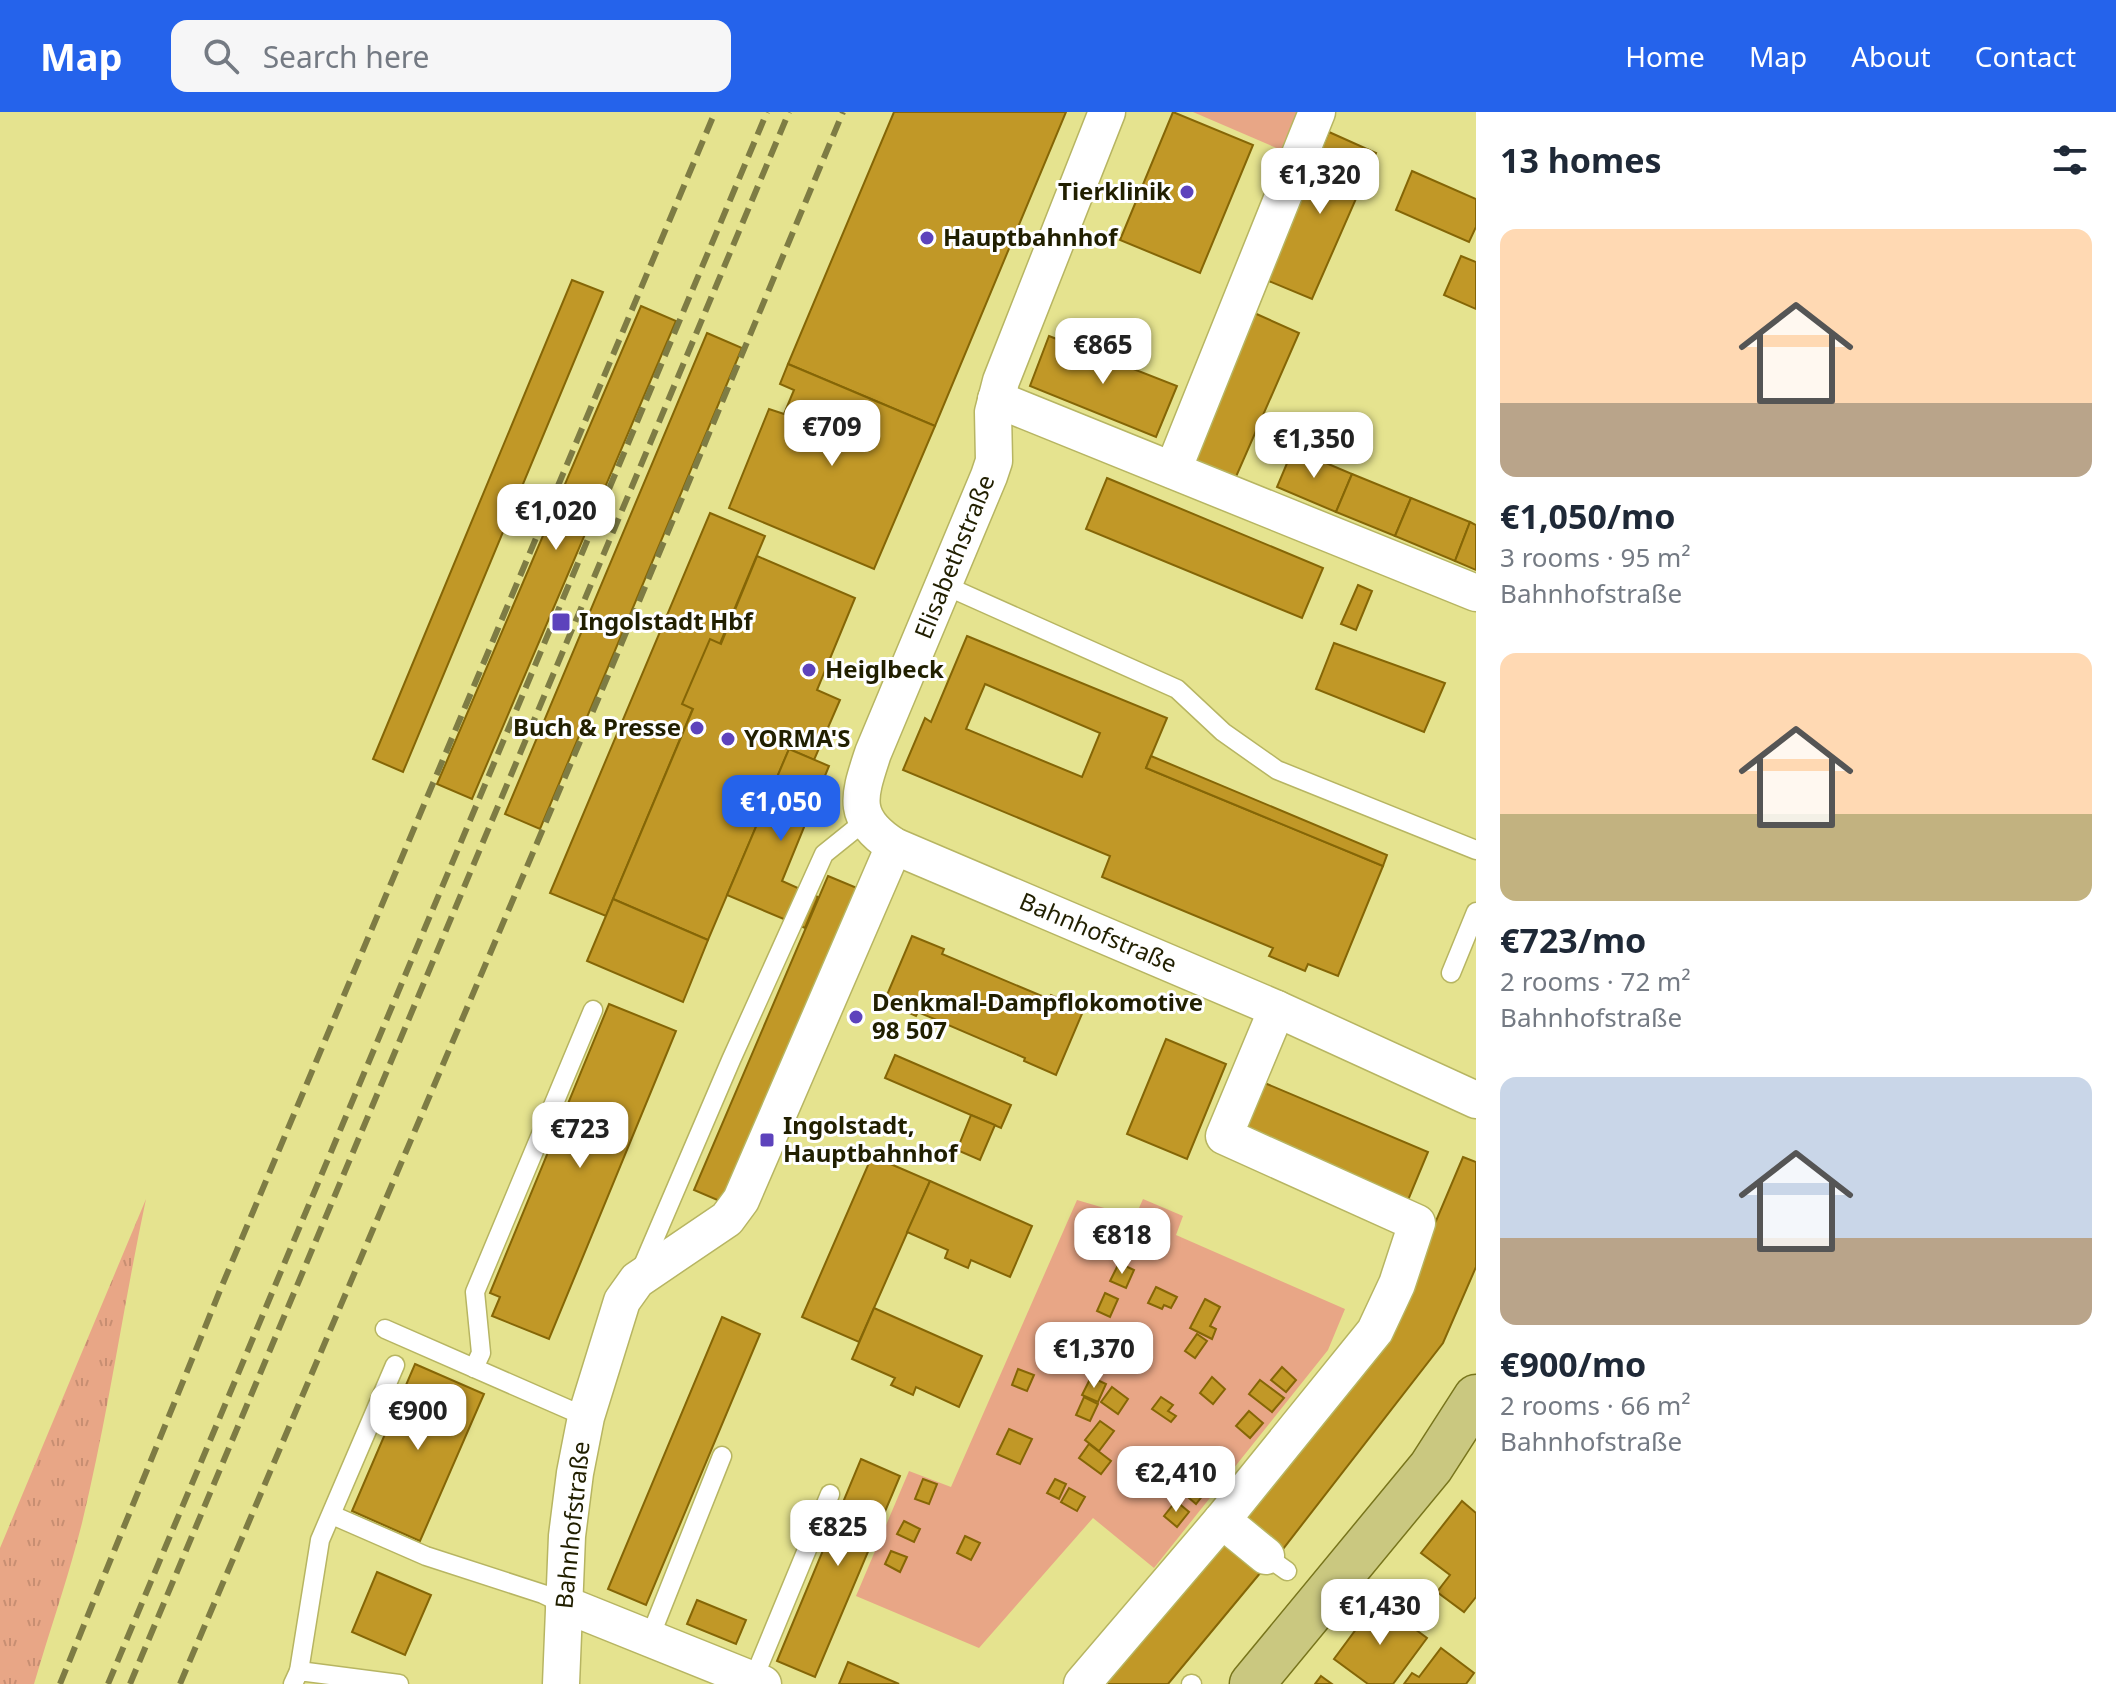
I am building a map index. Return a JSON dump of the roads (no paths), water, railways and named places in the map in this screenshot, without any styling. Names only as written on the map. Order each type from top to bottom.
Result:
[{"type":"main road","points":[[1252,1684],[1431,1467],[1476,1397]]},
{"type":"street","name":"Elisabethstraße","points":[[865,821],[861,801],[873,753],[994,461],[993,412],[996,399],[1107,112]]},
{"type":"street","points":[[1173,470],[1317,112]]},
{"type":"street","points":[[996,399],[1476,593]]},
{"type":"street","name":"Bahnhofstraße","points":[[865,821],[876,834],[894,846],[1277,1009],[1476,1100]]},
{"type":"street","name":"Bahnhofstraße","points":[[561,1684],[571,1504],[586,1417],[618,1312],[628,1290],[637,1280],[716,1228],[741,1200],[894,846]]},
{"type":"street","points":[[1082,1684],[1222,1520],[1375,1331],[1397,1284],[1417,1223],[1224,1136],[1277,1009]]},
{"type":"street","points":[[1222,1520],[1276,1564]]},
{"type":"street","points":[[564,1604],[650,1637],[716,1675],[758,1682]]},
{"type":"lane","points":[[944,585],[1177,689],[1223,732],[1277,770],[1476,850]]},
{"type":"lane","name":"Bahnhofstraße","points":[[637,1280],[824,854],[865,821]]},
{"type":"lane","points":[[1451,973],[1476,912]]},
{"type":"lane","points":[[474,1368],[481,1353],[475,1292],[593,1010]]},
{"type":"lane","points":[[385,1329],[586,1417]]},
{"type":"lane","points":[[395,1365],[320,1540],[296,1678],[399,1684]]},
{"type":"lane","points":[[650,1637],[722,1456]]},
{"type":"lane","points":[[758,1682],[830,1494]]},
{"type":"lane","points":[[332,1515],[426,1556],[543,1594],[564,1604]]},
{"type":"railway","points":[[60,1684],[221,1288],[715,112]]},
{"type":"railway","points":[[108,1684],[767,112]]},
{"type":"railway","points":[[130,1684],[789,112]]},
{"type":"railway","points":[[180,1684],[610,671],[843,112]]},
{"type":"place","name":"Tierklinik","points":[[1187,192]]},
{"type":"place","name":"Hauptbahnhof","points":[[927,238]]},
{"type":"place","name":"Ingolstadt Hbf","points":[[561,622]]},
{"type":"place","name":"Heiglbeck","points":[[809,670]]},
{"type":"place","name":"Buch & Presse","points":[[697,728]]},
{"type":"place","name":"YORMA'S","points":[[728,739]]},
{"type":"place","name":"Denkmal-Dampflokomotive 98 507","points":[[856,1017]]},
{"type":"place","name":"Ingolstadt, Hauptbahnhof","points":[[767,1140]]}]
